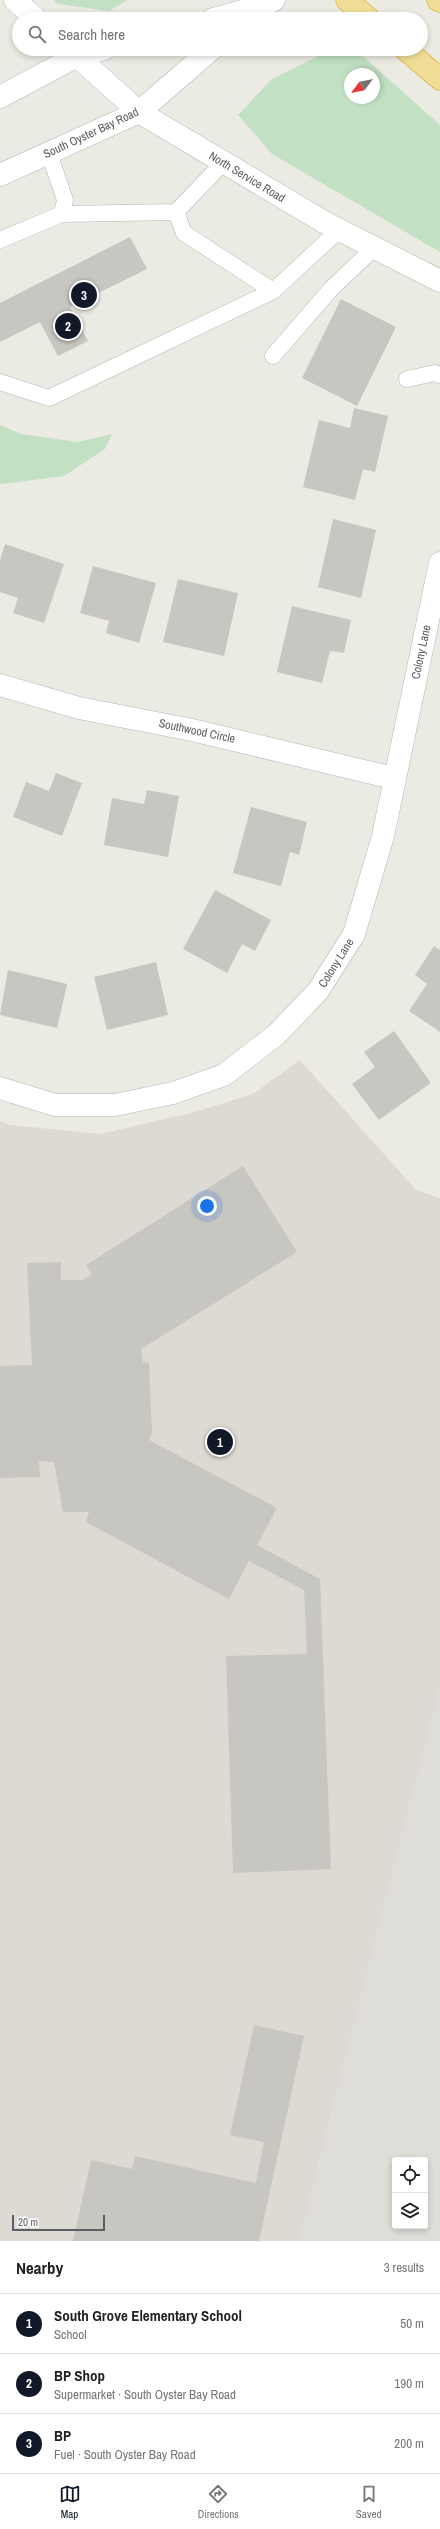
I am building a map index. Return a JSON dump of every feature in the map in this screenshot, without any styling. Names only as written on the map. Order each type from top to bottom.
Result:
[{"type":"highway","points":[[347,0],[361,12]]},
{"type":"highway","points":[[413,56],[440,79]]},
{"type":"street","points":[[15,0],[28,12]]},
{"type":"street","points":[[243,12],[260,8]]},
{"type":"street","points":[[0,97],[68,56]]},
{"type":"street","name":"North Service Road","points":[[76,56],[139,112],[223,163],[339,230],[440,282]]},
{"type":"street","name":"South Oyster Bay Road","points":[[0,175],[139,112],[204,56]]},
{"type":"street","name":"Colony Lane","points":[[0,1088],[55,1105],[115,1105],[173,1093],[224,1075],[277,1034],[318,991],[354,934],[383,836],[440,563]]},
{"type":"street","name":"Southwood Circle","points":[[0,685],[79,708],[192,730],[394,778]]},
{"type":"lane","points":[[48,153],[64,200],[62,214]]},
{"type":"lane","points":[[0,240],[62,214],[176,212],[223,163]]},
{"type":"lane","points":[[176,212],[184,233],[273,291]]},
{"type":"lane","points":[[0,382],[49,398],[273,291],[339,230]]},
{"type":"lane","points":[[273,356],[331,289],[374,248]]},
{"type":"lane","points":[[406,379],[435,372],[440,375]]},
{"type":"shaded area","points":[[300,1060],[416,1190],[440,1198],[440,1686],[299,2241],[0,2241],[0,1121],[10,1125],[100,1134],[195,1112],[253,1094]]},
{"type":"shaded area","points":[[440,1686],[440,2241],[299,2241]]},
{"type":"green space","points":[[54,0],[128,0],[109,11],[58,4]]},
{"type":"green space","points":[[318,56],[363,56],[376,68],[344,68],[344,104],[380,104],[380,71],[440,125],[440,252],[272,154],[238,115],[272,79]]},
{"type":"green space","points":[[0,425],[21,434],[78,442],[112,434],[105,449],[64,476],[0,484]]},
{"type":"building","points":[[130,237],[147,269],[70,307],[88,341],[58,356],[40,322],[0,342],[0,303]]},
{"type":"building","points":[[341,299],[396,327],[357,406],[302,378]]},
{"type":"building","points":[[354,408],[388,416],[375,472],[363,469],[355,500],[303,487],[319,420],[350,428]]},
{"type":"building","points":[[333,519],[376,530],[361,598],[318,587]]},
{"type":"building","points":[[5,544],[64,564],[44,623],[13,613],[18,598],[0,592],[0,560]]},
{"type":"building","points":[[93,566],[156,583],[139,643],[106,633],[109,621],[80,613]]},
{"type":"building","points":[[178,579],[238,593],[224,656],[163,642]]},
{"type":"building","points":[[292,606],[351,620],[344,653],[330,651],[322,683],[277,672]]},
{"type":"building","points":[[56,773],[82,783],[62,836],[13,817],[26,782],[49,791]]},
{"type":"building","points":[[147,790],[179,796],[168,857],[104,845],[112,798],[144,804]]},
{"type":"building","points":[[251,807],[307,822],[299,855],[290,852],[281,886],[233,873]]},
{"type":"building","points":[[215,890],[271,920],[255,951],[242,944],[227,973],[183,949]]},
{"type":"building","points":[[434,946],[440,950],[440,1032],[409,1011],[427,984],[415,975]]},
{"type":"building","points":[[156,962],[168,1015],[107,1030],[94,977]]},
{"type":"building","points":[[8,970],[67,984],[57,1028],[0,1015]]},
{"type":"building","points":[[394,1031],[431,1083],[379,1120],[352,1084],[375,1067],[364,1052]]},
{"type":"building","points":[[243,1166],[297,1252],[141,1349],[143,1363],[149,1362],[152,1433],[149,1440],[277,1508],[257,1545],[320,1579],[331,1869],[233,1873],[226,1656],[307,1654],[304,1590],[249,1561],[229,1599],[86,1522],[89,1512],[63,1512],[54,1462],[39,1461],[40,1477],[0,1478],[0,1366],[32,1365],[27,1263],[61,1262],[61,1280],[82,1280],[92,1274],[86,1265]]},
{"type":"building","points":[[254,2025],[304,2036],[259,2241],[73,2241],[91,2160],[132,2169],[135,2156],[256,2183],[264,2142],[230,2135]]},
{"type":"place","name":"BP","points":[[84,295]]},
{"type":"place","name":"BP Shop","points":[[68,326]]},
{"type":"place","name":"South Grove Elementary School","points":[[220,1442]]}]
